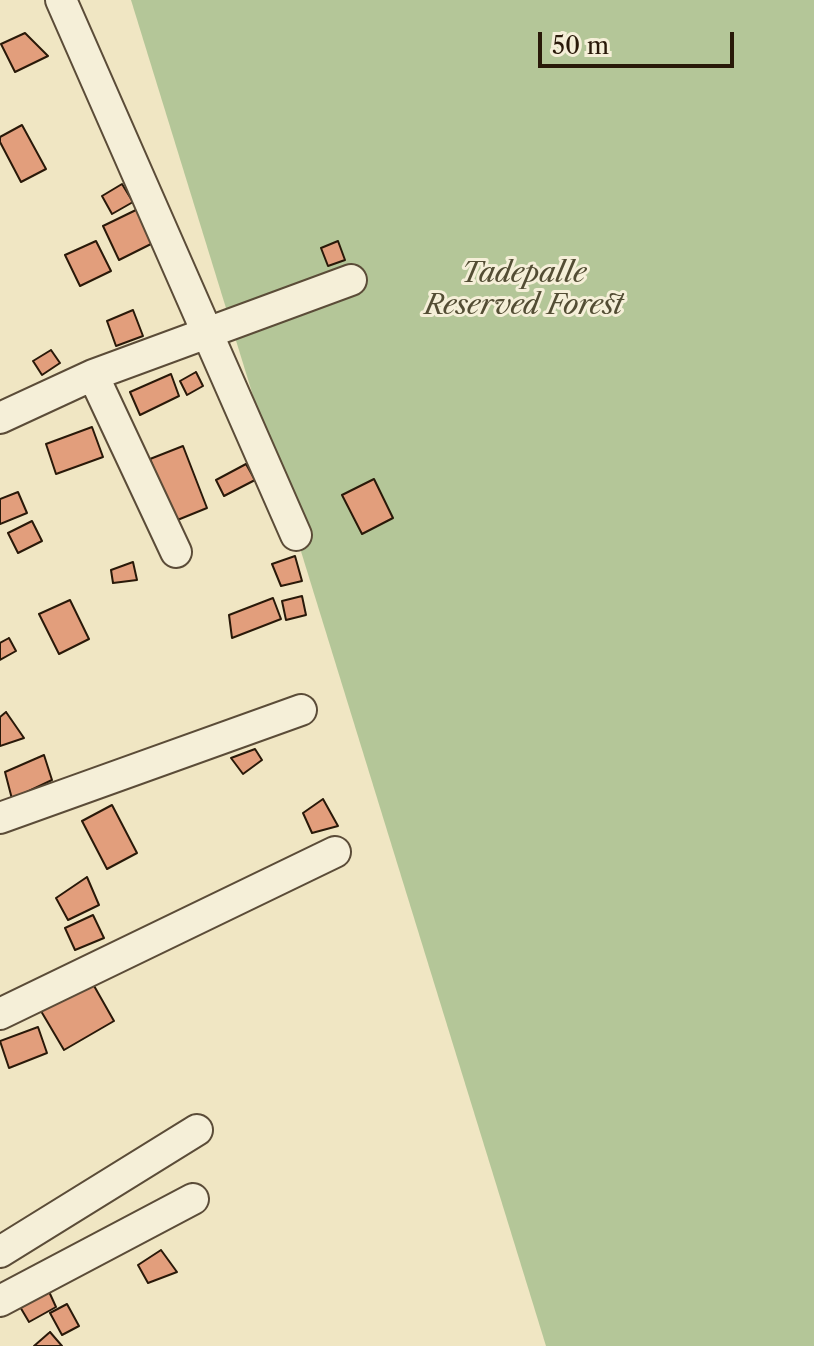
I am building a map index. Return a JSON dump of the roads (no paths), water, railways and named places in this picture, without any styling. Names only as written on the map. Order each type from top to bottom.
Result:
[{"type":"street","points":[[61,0],[296,535]]},
{"type":"street","points":[[0,418],[93,375],[351,280]]},
{"type":"street","points":[[93,375],[176,552]]},
{"type":"street","points":[[0,818],[301,710]]},
{"type":"street","points":[[0,1014],[335,852]]},
{"type":"street","points":[[0,1252],[197,1130]]},
{"type":"street","points":[[0,1301],[193,1199]]},
{"type":"park label","name":"Tadepalle Reserved Forest","points":[[524,290]]}]
